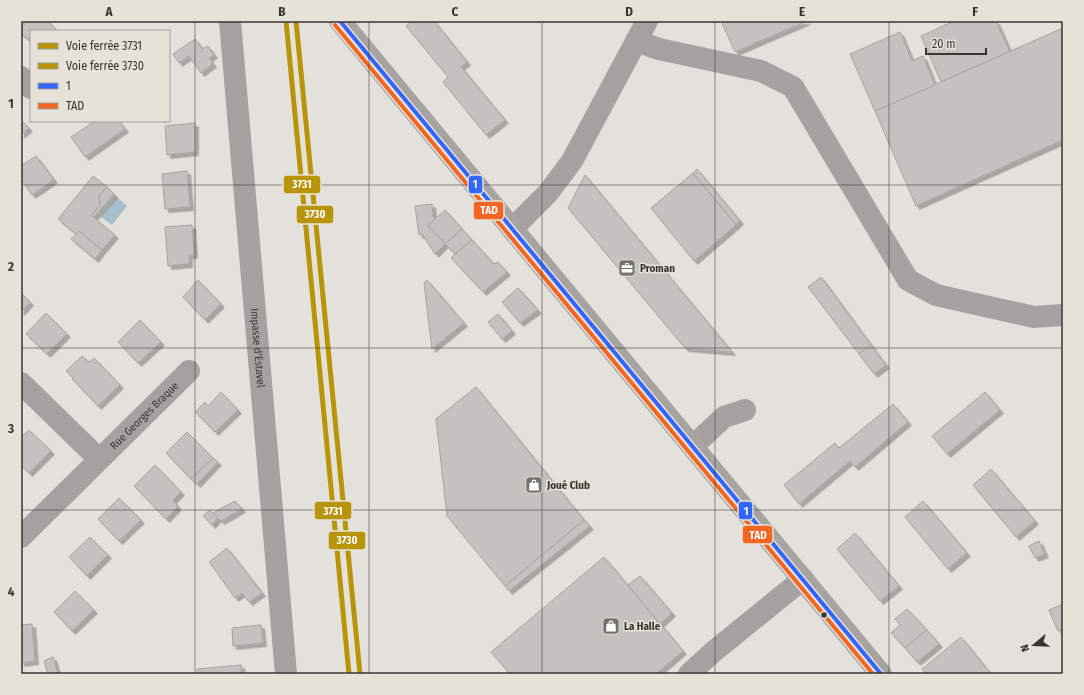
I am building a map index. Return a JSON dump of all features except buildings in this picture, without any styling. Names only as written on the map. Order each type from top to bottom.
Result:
[{"type":"main road","points":[[340,21],[882,674]]},
{"type":"street","name":"Impasse d'Estavel","points":[[230,21],[286,674]]},
{"type":"street","points":[[513,228],[548,193],[572,161],[647,21]]},
{"type":"street","points":[[636,41],[659,49],[761,71],[793,87],[908,280],[936,295],[1034,317],[1063,315]]},
{"type":"street","points":[[21,77],[30,87]]},
{"type":"street","name":"Rue Georges Braque","points":[[21,537],[188,371]]},
{"type":"street","points":[[21,383],[99,459]]},
{"type":"street","points":[[693,446],[724,416],[746,410]]},
{"type":"street","points":[[689,674],[712,652],[803,579]]},
{"type":"water","points":[[117,197],[127,206],[112,225],[101,217]]},
{"type":"rail line","name":"3731","points":[[286,21],[349,674]]},
{"type":"rail line","name":"3730","points":[[296,21],[360,674]]},
{"type":"transit line","name":"1","points":[[340,21],[881,674]]},
{"type":"transit line","name":"TAD","points":[[335,25],[873,674]]},
{"type":"place","name":"Proman","points":[[627,268]]},
{"type":"place","name":"Joué Club","points":[[534,485]]},
{"type":"place","name":"La Halle","points":[[611,626]]}]
